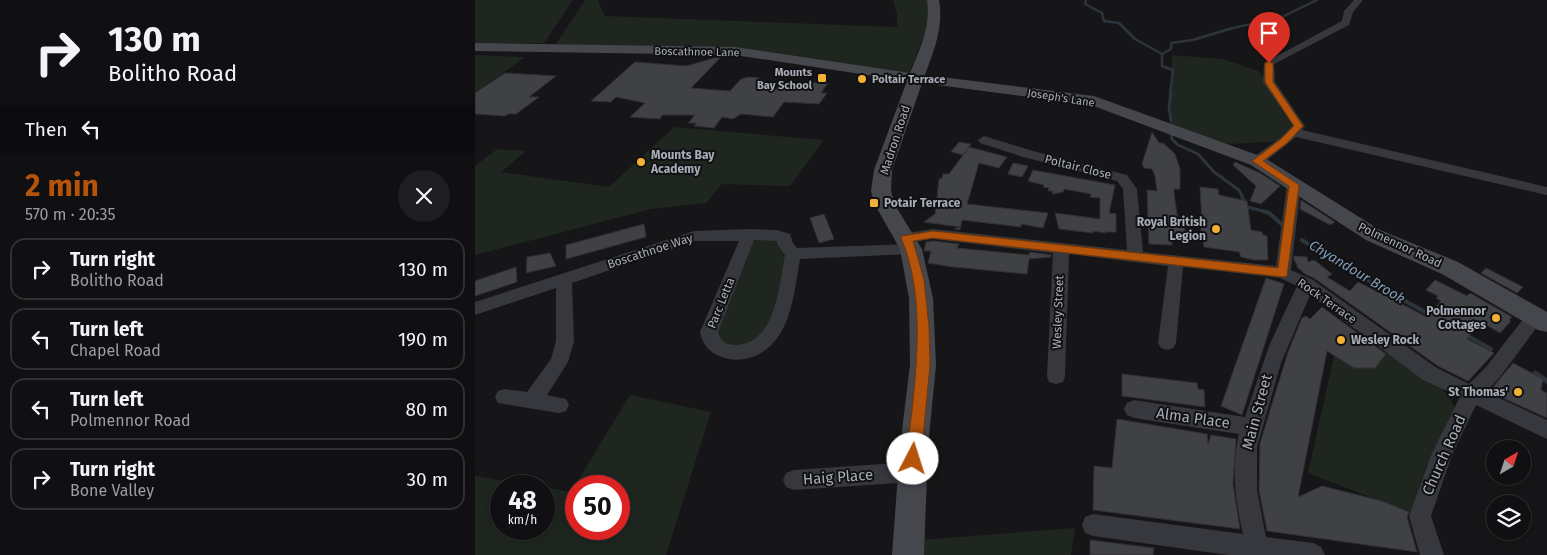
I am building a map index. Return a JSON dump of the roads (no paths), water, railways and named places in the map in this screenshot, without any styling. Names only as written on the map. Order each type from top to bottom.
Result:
[{"type":"street","name":"Madron Road","points":[[908,555],[913,472],[923,365],[921,298],[908,243],[885,205],[881,191],[883,170],[894,136],[932,34],[935,12],[933,0]]},
{"type":"street","points":[[1257,161],[1284,141],[1299,126],[1269,82],[1269,63],[1346,23],[1349,11],[1359,0]]},
{"type":"street","name":"Boscathnoe Lane","points":[[475,47],[735,51],[916,78]]},
{"type":"street","name":"Joseph's Lane","points":[[916,78],[1094,101],[1257,161]]},
{"type":"street","points":[[1292,132],[1547,191]]},
{"type":"street","name":"Poltair Close","points":[[984,140],[1028,154],[1122,178],[1127,182],[1130,189],[1132,229],[1136,257]]},
{"type":"street","name":"Polmennor Road","points":[[1257,161],[1373,235],[1450,268],[1541,320]]},
{"type":"street","points":[[1283,273],[1294,185]]},
{"type":"street","name":"Parc Letta","points":[[749,234],[709,332],[710,338],[721,349],[735,353],[745,352],[755,349],[770,338],[777,324],[793,254]]},
{"type":"street","name":"Rock Terrace","points":[[908,243],[933,234],[1283,273],[1307,284],[1415,364],[1471,395],[1547,430]]},
{"type":"street","name":"Boscathnoe Way","points":[[475,310],[694,236],[777,235],[785,238],[785,244],[793,254]]},
{"type":"street","points":[[793,254],[908,243]]},
{"type":"street","name":"Wesley Street","points":[[1056,376],[1061,249]]},
{"type":"street","points":[[1167,343],[1176,261]]},
{"type":"street","points":[[532,401],[559,362],[565,341],[564,279]]},
{"type":"street","name":"Main Street","points":[[1258,551],[1246,493],[1244,470],[1246,446],[1265,380],[1290,315],[1307,284]]},
{"type":"street","name":"Church Road","points":[[1432,555],[1420,516],[1442,453],[1471,395],[1541,320]]},
{"type":"street","points":[[505,397],[559,405]]},
{"type":"street","name":"Alma Place","points":[[1134,409],[1252,426]]},
{"type":"street","name":"Haig Place","points":[[794,480],[913,472]]},
{"type":"street","points":[[1093,525],[1258,551],[1313,555]]},
{"type":"waterway","name":"Chyandour Brook","points":[[1086,0],[1085,4],[1102,13],[1104,21],[1119,23],[1135,39],[1162,54]]},
{"type":"waterway","points":[[1162,54],[1171,49],[1171,43],[1193,40],[1229,29],[1282,17],[1317,0]]},
{"type":"waterway","name":"Chyandour Brook","points":[[1162,54],[1162,66],[1173,70],[1170,94]]},
{"type":"waterway","name":"Chyandour Brook","points":[[1171,93],[1169,107],[1171,121]]},
{"type":"waterway","name":"Chyandour Brook","points":[[1171,132],[1172,139],[1178,145],[1198,154],[1214,172],[1239,190],[1247,207],[1263,211]]},
{"type":"waterway","name":"Chyandour Brook","points":[[1263,211],[1267,212]]},
{"type":"waterway","name":"Chyandour Brook","points":[[1263,211],[1269,213],[1285,227]]},
{"type":"waterway","name":"Chyandour Brook","points":[[1302,240],[1341,265],[1432,316]]},
{"type":"waterway","name":"Chyandour Brook","points":[[1464,334],[1491,349]]},
{"type":"waterway","points":[[1535,373],[1547,381]]},
{"type":"place","name":"Mounts Bay School","points":[[822,78]]},
{"type":"place","name":"Poltair Terrace","points":[[862,79]]},
{"type":"place","name":"Mounts Bay Academy","points":[[641,162]]},
{"type":"place","name":"Potair Terrace","points":[[874,203]]},
{"type":"place","name":"Royal British Legion","points":[[1216,229]]},
{"type":"place","name":"Polmennor Cottages","points":[[1496,318]]},
{"type":"place","name":"Wesley Rock","points":[[1341,340]]},
{"type":"place","name":"St Thomas'","points":[[1518,392]]}]
